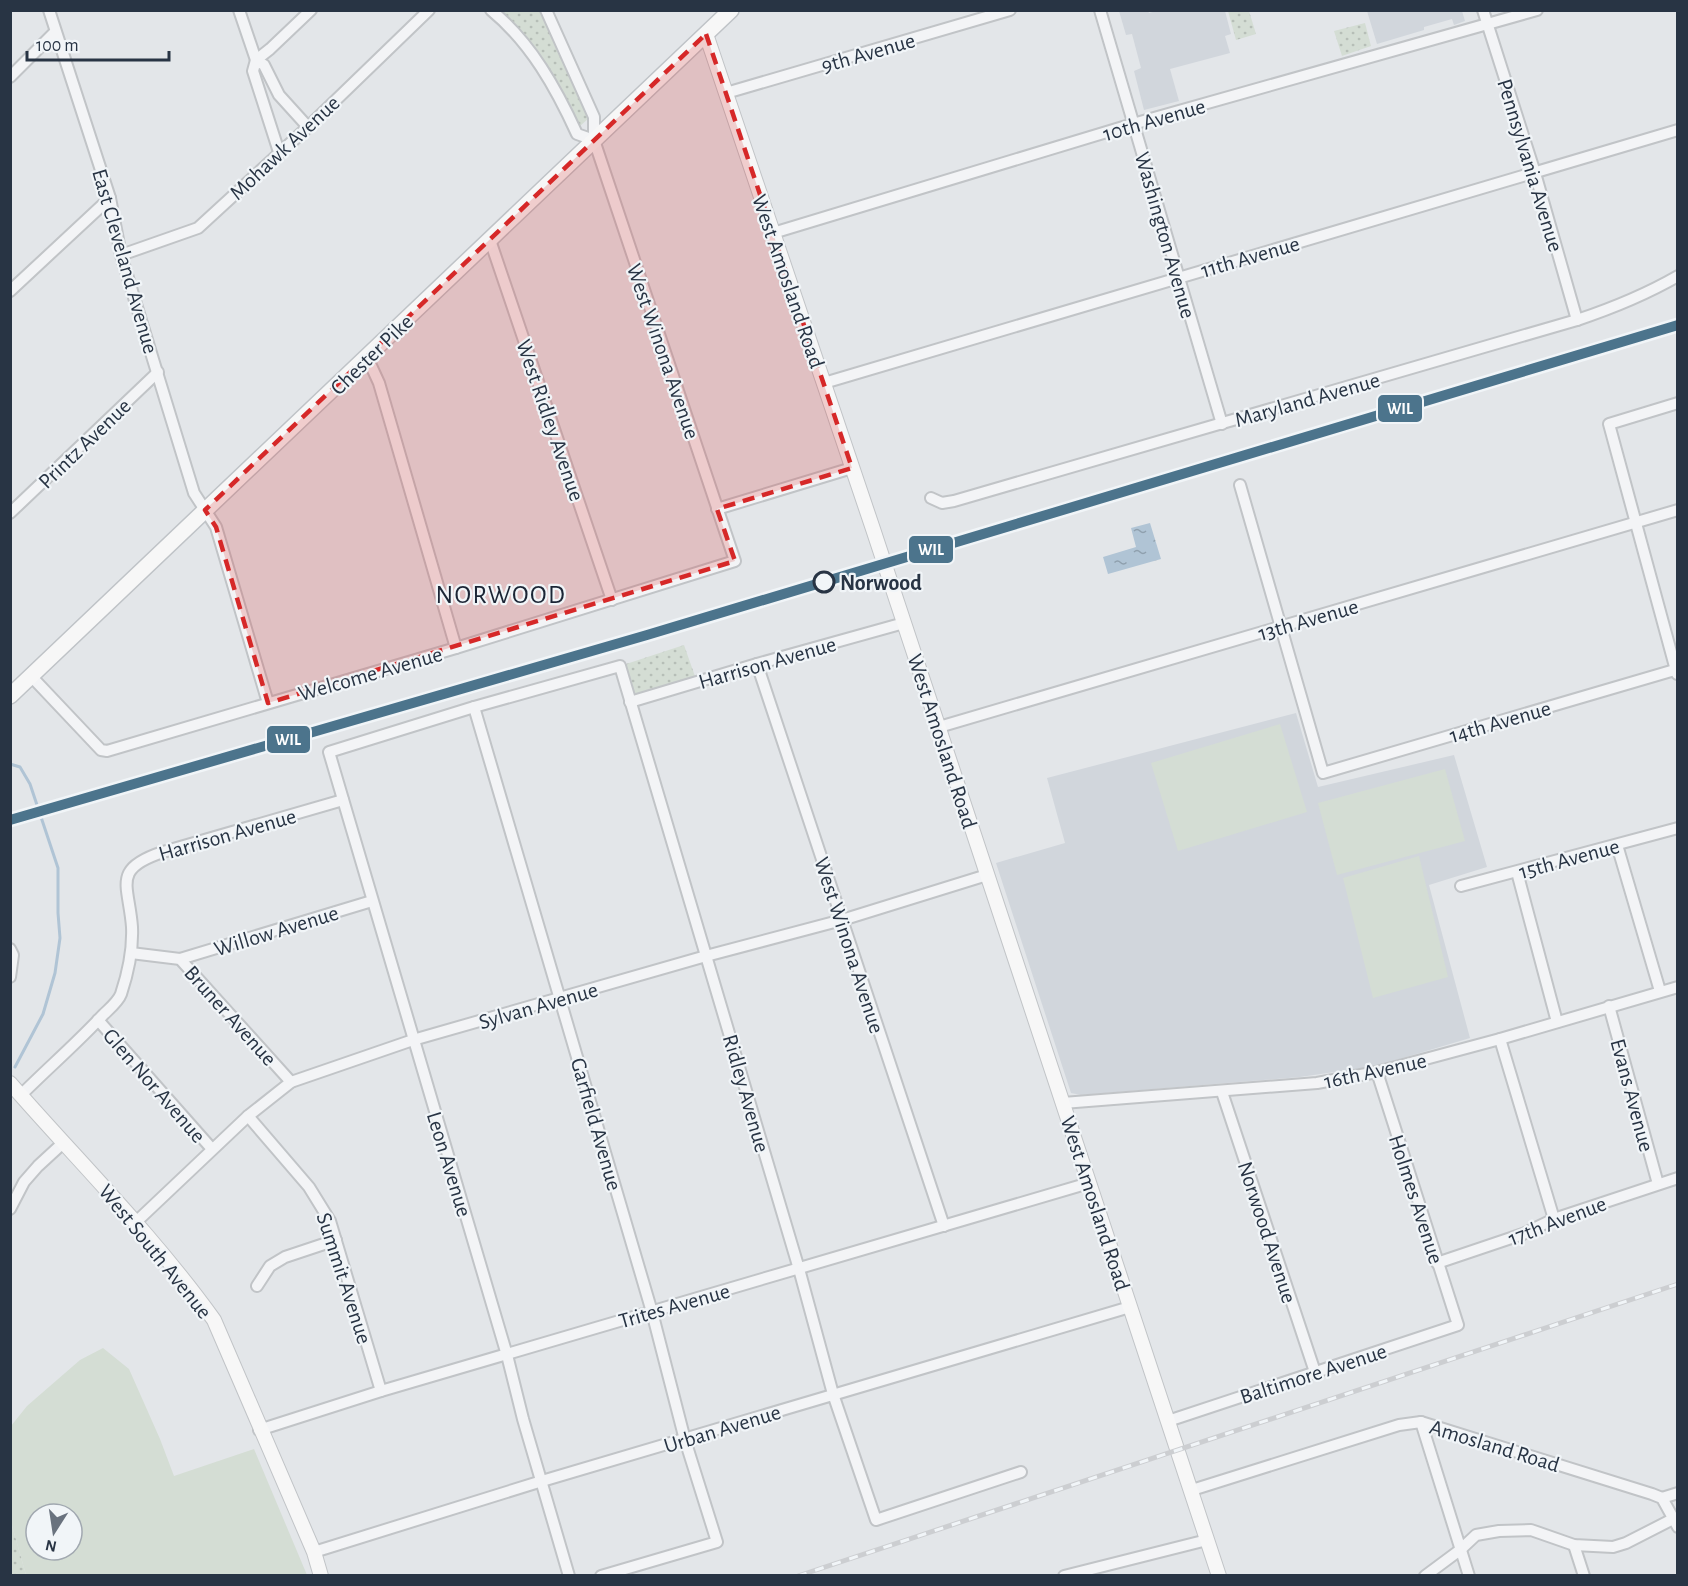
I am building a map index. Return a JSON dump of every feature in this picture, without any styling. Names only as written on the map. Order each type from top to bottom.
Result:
[{"type":"main road","name":"Chester Pike","points":[[10,696],[731,10]]},
{"type":"street","name":"East Cleveland Avenue","points":[[49,10],[110,198],[121,255],[194,493],[216,527],[268,703]]},
{"type":"street","points":[[238,10],[256,60],[264,65],[279,95],[308,127]]},
{"type":"street","points":[[279,152],[253,70],[256,60],[311,10]]},
{"type":"street","name":"Mohawk Avenue","points":[[121,255],[198,228],[308,127],[429,10]]},
{"type":"street","points":[[491,10],[517,35],[546,74],[577,134],[594,141]]},
{"type":"street","name":"West Winona Avenue","points":[[546,10],[594,117],[594,141],[735,561]]},
{"type":"street","name":"9th Avenue","points":[[726,93],[1010,10]]},
{"type":"street","name":"Washington Avenue","points":[[1100,10],[1222,424]]},
{"type":"street","name":"Pennsylvania Avenue","points":[[1483,10],[1535,173],[1577,320]]},
{"type":"street","name":"10th Avenue","points":[[773,233],[1133,124],[1537,10]]},
{"type":"street","points":[[10,76],[55,32]]},
{"type":"street","name":"West Amosland Road","points":[[706,34],[939,727],[1219,1575]]},
{"type":"street","name":"11th Avenue","points":[[824,383],[1677,130]]},
{"type":"street","points":[[10,291],[110,198]]},
{"type":"street","name":"West Ridley Avenue","points":[[490,240],[612,600]]},
{"type":"street","name":"Maryland Avenue","points":[[931,498],[942,502],[954,501],[1577,320],[1616,307],[1677,276]]},
{"type":"street","points":[[367,357],[379,383],[456,648]]},
{"type":"street","name":"Printz Avenue","points":[[10,513],[158,372]]},
{"type":"street","points":[[1677,403],[1609,424],[1677,671]]},
{"type":"street","points":[[717,509],[852,468]]},
{"type":"street","points":[[1240,485],[1281,627]]},
{"type":"street","name":"13th Avenue","points":[[939,727],[1677,510]]},
{"type":"street","name":"Welcome Avenue","points":[[31,676],[101,750],[107,751],[456,648],[735,561]]},
{"type":"street","name":"Harrison Avenue","points":[[630,702],[904,623]]},
{"type":"street","name":"14th Avenue","points":[[1281,627],[1323,773],[1677,671]]},
{"type":"street","name":"West Winona Avenue","points":[[756,664],[944,1226]]},
{"type":"street","name":"Ridley Avenue","points":[[474,707],[620,666],[799,1269],[833,1394],[876,1520],[1021,1472]]},
{"type":"street","name":"Leon Avenue","points":[[474,707],[329,752],[507,1355],[523,1419],[569,1575]]},
{"type":"street","name":"Garfield Avenue","points":[[474,707],[652,1312],[685,1440],[717,1542],[601,1575]]},
{"type":"street","name":"Harrison Avenue","points":[[21,1095],[120,997],[131,953],[132,927],[125,890],[130,872],[140,862],[163,852],[343,801]]},
{"type":"street","name":"15th Avenue","points":[[1461,886],[1677,828]]},
{"type":"street","points":[[1617,845],[1660,991]]},
{"type":"street","points":[[1517,872],[1557,1022]]},
{"type":"street","name":"Sylvan Avenue","points":[[136,1222],[248,1116],[291,1082],[413,1041],[706,956],[842,920],[987,875]]},
{"type":"street","name":"Willow Avenue","points":[[180,959],[372,901]]},
{"type":"street","points":[[10,949],[13,955],[10,977]]},
{"type":"street","name":"Bruner Avenue","points":[[131,953],[180,959],[291,1082]]},
{"type":"street","name":"16th Avenue","points":[[1063,1103],[1317,1083],[1377,1072],[1677,987]]},
{"type":"street","name":"Evans Avenue","points":[[1609,1006],[1658,1184]]},
{"type":"street","name":"Glen Nor Avenue","points":[[98,1020],[212,1149]]},
{"type":"street","points":[[1500,1039],[1554,1219]]},
{"type":"street","name":"Holmes Avenue","points":[[1377,1072],[1458,1325]]},
{"type":"street","name":"West South Avenue","points":[[10,1083],[136,1222],[193,1290],[214,1320],[259,1430],[314,1552],[321,1575]]},
{"type":"street","name":"Norwood Avenue","points":[[1222,1092],[1315,1372]]},
{"type":"street","name":"Summit Avenue","points":[[248,1116],[309,1187],[330,1221],[381,1391]]},
{"type":"street","points":[[10,1209],[24,1182],[63,1143]]},
{"type":"street","name":"17th Avenue","points":[[1437,1263],[1523,1234],[1554,1219],[1677,1178]]},
{"type":"street","name":"Trites Avenue","points":[[259,1430],[381,1391],[1089,1183]]},
{"type":"street","points":[[257,1286],[270,1266],[285,1257],[336,1240]]},
{"type":"street","name":"Urban Avenue","points":[[314,1552],[542,1481],[1131,1307]]},
{"type":"street","name":"Baltimore Avenue","points":[[1168,1420],[1458,1325]]},
{"type":"street","points":[[1421,1422],[1469,1575]]},
{"type":"street","name":"Amosland Road","points":[[1192,1490],[1399,1425],[1421,1422],[1662,1498]]},
{"type":"street","points":[[1425,1575],[1460,1550],[1476,1535],[1499,1531],[1531,1530],[1574,1545],[1613,1546],[1626,1543],[1675,1523],[1662,1498],[1677,1493]]},
{"type":"street","points":[[1064,1575],[1109,1570],[1207,1540]]},
{"type":"street","points":[[1574,1545],[1584,1575]]},
{"type":"highlighted area","points":[[706,34],[852,468],[717,509],[735,561],[268,703],[216,527],[205,510]]},
{"type":"shaded area","points":[[1160,10],[1225,11],[1231,34],[1225,36],[1230,53],[1170,69],[1179,101],[1144,110],[1134,71],[1141,68],[1132,34],[1126,35],[1119,11],[1148,11],[1149,13]]},
{"type":"shaded area","points":[[499,11],[541,11],[589,118],[579,127]]},
{"type":"shaded area","points":[[1228,11],[1249,11],[1256,34],[1236,40]]},
{"type":"shaded area","points":[[1367,11],[1462,11],[1465,21],[1454,25],[1452,19],[1377,44]]},
{"type":"shaded area","points":[[1365,23],[1371,46],[1342,56],[1334,31]]},
{"type":"shaded area","points":[[684,645],[697,682],[630,702],[620,666]]},
{"type":"shaded area","points":[[1296,713],[1318,787],[1454,755],[1487,867],[1429,885],[1470,1038],[1376,1066],[1300,1077],[1081,1095],[1071,1093],[996,863],[1065,843],[1047,778]]},
{"type":"shaded area","points":[[1280,724],[1307,812],[1178,851],[1151,763]]},
{"type":"shaded area","points":[[1445,769],[1465,841],[1337,875],[1318,803]]},
{"type":"shaded area","points":[[1419,856],[1448,977],[1373,998],[1343,878]]},
{"type":"shaded area","points":[[103,1348],[129,1369],[174,1476],[254,1449],[307,1575],[26,1575],[11,1522],[11,1426],[27,1406],[80,1360]]},
{"type":"shaded area","points":[[11,1522],[26,1575],[11,1575]]},
{"type":"water","points":[[1150,523],[1161,559],[1108,574],[1103,557],[1136,547],[1131,528]]},
{"type":"waterway","points":[[10,764],[20,767],[30,784],[58,868],[60,938],[55,973],[43,1014],[15,1067]]},
{"type":"railway","points":[[798,1576],[1678,1284]]},
{"type":"transit line","name":"WIL","points":[[10,820],[647,635],[1678,325]]},
{"type":"place","name":"Norwood","points":[[824,582]]},
{"type":"district","name":"NORWOOD","points":[[501,594]]}]
